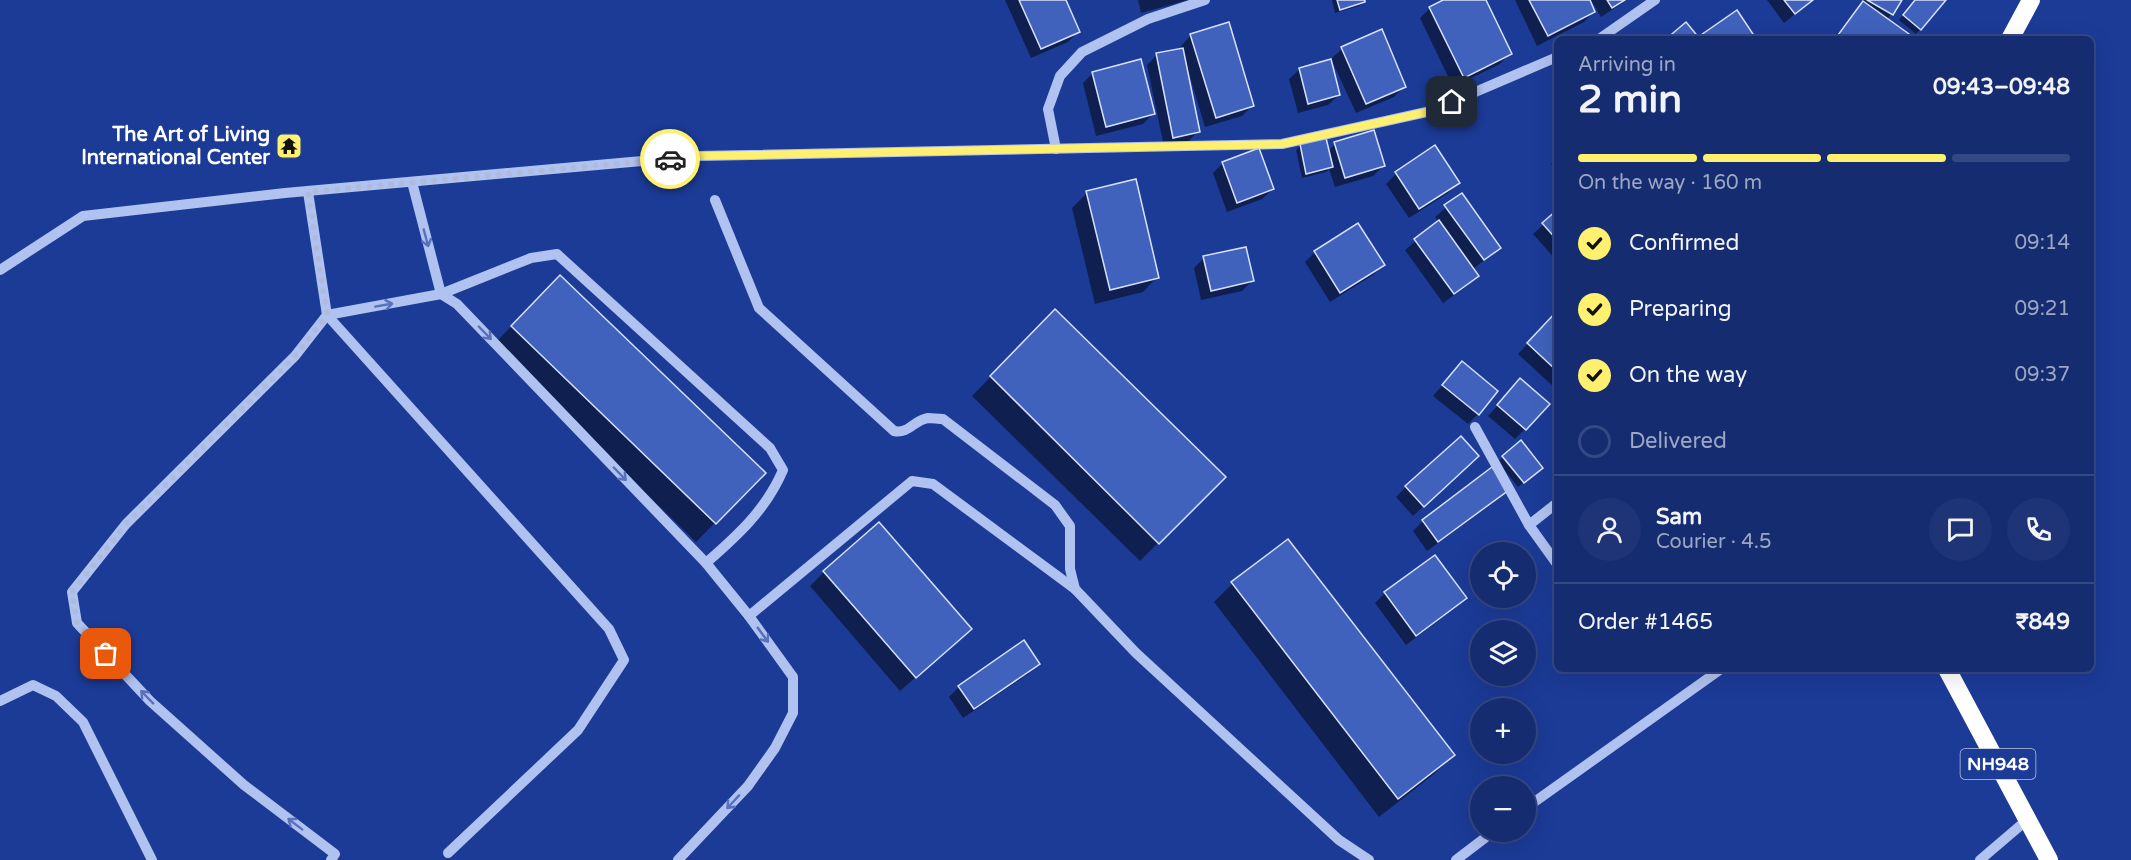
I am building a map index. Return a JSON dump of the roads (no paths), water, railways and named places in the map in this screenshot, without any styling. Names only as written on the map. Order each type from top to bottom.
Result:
[{"type":"highway","points":[[2012,36],[2031,0]]},
{"type":"highway","name":"NH948","points":[[1949,672],[2049,860]]},
{"type":"street","points":[[1056,149],[1048,109],[1060,76],[1082,52],[1148,19],[1205,0]]},
{"type":"street","points":[[1603,36],[1655,0]]},
{"type":"street","points":[[0,270],[83,216],[308,192],[698,156],[1282,144],[1431,111],[1554,58]]},
{"type":"street","points":[[411,182],[441,294],[457,304],[706,563],[750,616],[793,677],[793,713],[775,748],[748,786],[678,860]]},
{"type":"street","points":[[308,192],[327,315],[609,629],[624,660],[578,730],[448,853]]},
{"type":"street","points":[[715,200],[759,308],[888,426],[894,431],[901,432],[929,418],[944,419],[1055,505],[1070,526],[1070,569],[1075,589]]},
{"type":"street","points":[[330,860],[336,854],[244,785],[150,701],[77,623],[72,592],[126,524],[295,356],[327,315],[441,294],[531,258],[557,254],[770,448],[783,470],[776,486],[747,526],[706,563]]},
{"type":"street","points":[[1475,427],[1529,525],[1554,560]]},
{"type":"street","points":[[750,616],[912,481],[933,484],[1075,589],[1136,653],[1330,832],[1369,860]]},
{"type":"street","points":[[1529,525],[1554,505]]},
{"type":"street","points":[[1536,801],[1717,672]]},
{"type":"street","points":[[0,701],[33,685],[56,696],[83,722],[152,860]]},
{"type":"street","points":[[1980,860],[2028,819]]},
{"type":"street","points":[[1456,860],[1480,842]]},
{"type":"place","name":"The Art of Living International Center","points":[[289,146]]}]
